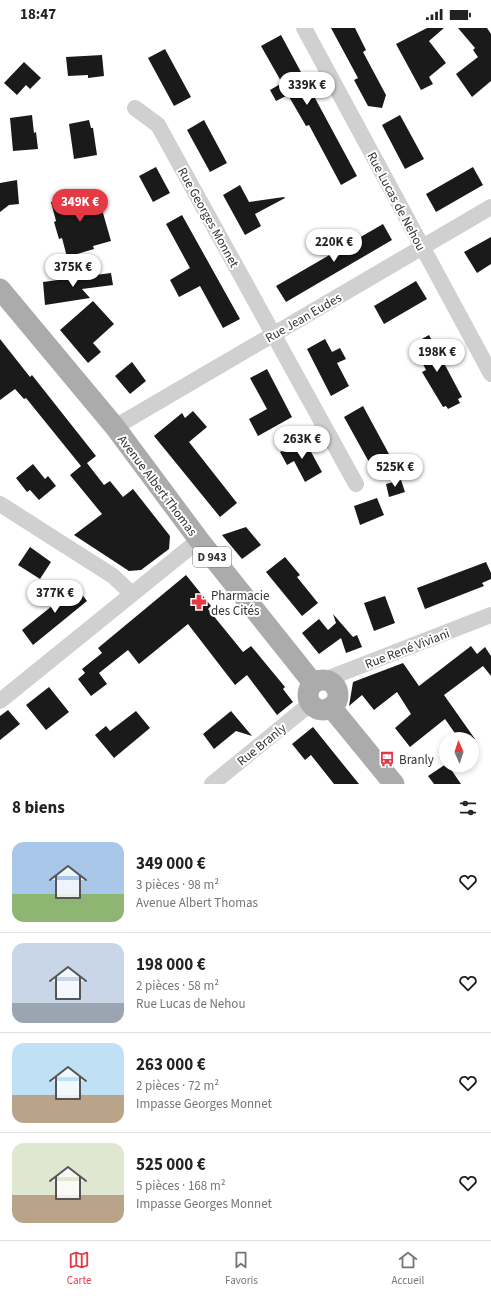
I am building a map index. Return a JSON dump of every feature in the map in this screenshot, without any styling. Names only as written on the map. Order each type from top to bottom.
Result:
[{"type":"main road","name":"Avenue Albert Thomas","points":[[0,289],[115,427],[199,540],[318,682],[332,683],[337,691],[337,700],[331,707]]},
{"type":"main road","points":[[318,682],[310,686],[308,695],[310,704],[318,709],[327,709],[331,707],[394,784]]},
{"type":"street","name":"Rue Lucas de Nehou","points":[[304,28],[491,374]]},
{"type":"street","name":"Rue Georges Monnet","points":[[135,108],[158,125],[356,484]]},
{"type":"street","name":"Rue Jean Eudes","points":[[115,427],[491,207]]},
{"type":"street","points":[[0,504],[113,576],[132,594]]},
{"type":"street","points":[[0,701],[199,540]]},
{"type":"street","name":"Rue René Viviani","points":[[318,682],[491,615]]},
{"type":"street","name":"Rue Branly","points":[[212,784],[310,704]]},
{"type":"building","points":[[331,28],[355,28],[366,50],[363,52],[386,95],[382,108],[368,106],[354,80],[358,78]]},
{"type":"building","points":[[427,28],[444,28],[429,41],[446,63],[429,77],[433,84],[421,90],[396,44]]},
{"type":"building","points":[[458,28],[487,28],[491,34],[491,81],[472,97],[456,74],[478,57],[473,50],[475,48]]},
{"type":"building","points":[[281,35],[357,176],[341,185],[309,125],[306,126],[288,95],[276,101],[270,90],[282,83],[261,46]]},
{"type":"building","points":[[165,49],[191,97],[174,106],[148,58]]},
{"type":"building","points":[[102,55],[104,76],[88,78],[88,75],[68,76],[66,57]]},
{"type":"building","points":[[24,62],[41,78],[30,89],[26,85],[17,95],[4,83]]},
{"type":"building","points":[[32,115],[38,149],[13,151],[10,118]]},
{"type":"building","points":[[400,115],[424,159],[405,169],[382,125]]},
{"type":"building","points":[[89,120],[91,128],[93,128],[97,155],[74,159],[69,124]]},
{"type":"building","points":[[204,120],[227,163],[210,172],[187,130]]},
{"type":"building","points":[[156,167],[170,193],[153,202],[139,176]]},
{"type":"building","points":[[473,167],[483,185],[436,212],[426,194]]},
{"type":"building","points":[[17,180],[19,204],[9,205],[0,212],[0,183]]},
{"type":"building","points":[[240,185],[249,202],[285,198],[255,214],[261,226],[245,235],[223,195]]},
{"type":"building","points":[[97,192],[111,241],[93,246],[94,249],[67,257],[62,238],[59,239],[54,222],[56,221],[51,202],[78,195],[79,198]]},
{"type":"building","points":[[182,215],[240,319],[223,328],[200,286],[179,297],[170,280],[190,268],[166,224]]},
{"type":"building","points":[[383,224],[392,240],[286,302],[276,286]]},
{"type":"building","points":[[491,237],[491,264],[477,273],[464,252]]},
{"type":"building","points":[[111,273],[113,285],[82,289],[90,298],[45,305],[43,282]]},
{"type":"building","points":[[416,281],[427,299],[384,324],[374,306]]},
{"type":"building","points":[[93,301],[114,324],[93,343],[101,352],[88,363],[60,330]]},
{"type":"building","points":[[429,335],[462,397],[458,399],[460,403],[448,409],[446,406],[443,407],[422,372],[426,370],[413,344]]},
{"type":"building","points":[[0,339],[30,377],[32,375],[96,456],[87,463],[104,485],[110,481],[123,497],[133,489],[170,536],[169,549],[141,570],[129,571],[74,535],[102,514],[70,475],[81,466],[26,398],[24,399],[15,389],[0,400]]},
{"type":"building","points":[[325,339],[332,352],[340,348],[346,359],[337,363],[349,386],[331,396],[307,349]]},
{"type":"building","points":[[132,362],[146,381],[130,394],[115,376]]},
{"type":"building","points":[[267,369],[292,417],[258,436],[249,419],[267,409],[250,378]]},
{"type":"building","points":[[363,406],[389,454],[370,464],[344,417]]},
{"type":"building","points":[[193,411],[207,427],[189,442],[237,503],[220,517],[154,436],[182,413],[185,418]]},
{"type":"building","points":[[304,439],[322,472],[305,482],[294,461],[287,465],[280,452]]},
{"type":"building","points":[[33,464],[45,479],[48,476],[56,486],[39,500],[30,490],[27,492],[16,478]]},
{"type":"building","points":[[401,480],[405,492],[389,497],[386,484]]},
{"type":"building","points":[[377,498],[384,515],[360,525],[354,506]]},
{"type":"building","points":[[246,527],[261,545],[242,559],[222,535]]},
{"type":"building","points":[[30,547],[51,562],[40,579],[18,565]]},
{"type":"building","points":[[285,557],[300,575],[297,577],[318,603],[302,616],[266,572]]},
{"type":"building","points":[[486,562],[491,573],[491,579],[482,583],[484,586],[425,609],[417,588]]},
{"type":"building","points":[[186,575],[211,606],[208,609],[243,652],[251,646],[285,687],[283,689],[293,702],[277,715],[247,675],[235,685],[188,624],[139,664],[128,650],[99,673],[107,684],[91,696],[78,679],[85,673],[82,669],[102,653],[98,648]]},
{"type":"building","points":[[74,584],[87,601],[33,645],[22,630],[57,602],[53,599]]},
{"type":"building","points":[[385,596],[395,623],[374,631],[364,603]]},
{"type":"building","points":[[333,614],[353,637],[357,635],[362,647],[346,653],[341,638],[319,654],[302,633],[319,619],[328,630],[336,623]]},
{"type":"building","points":[[471,646],[477,654],[485,647],[491,656],[491,676],[483,666],[444,695],[470,732],[454,732],[445,719],[410,747],[395,728],[411,714],[397,692],[374,710],[362,695],[349,706],[353,682],[403,663],[419,686]]},
{"type":"building","points":[[49,687],[69,712],[46,730],[26,705]]},
{"type":"building","points":[[8,710],[20,724],[0,740],[0,716]]},
{"type":"building","points":[[136,711],[150,728],[114,758],[95,735],[106,726],[110,731]]},
{"type":"building","points":[[231,711],[252,736],[236,731],[214,749],[203,734]]},
{"type":"building","points":[[313,727],[359,784],[334,784],[311,755],[305,760],[292,744]]},
{"type":"building","points":[[439,769],[439,772],[453,772],[461,784],[434,784],[428,776]]},
{"type":"place","name":"Pharmacie des Cités","points":[[199,602]]},
{"type":"place","name":"Branly","points":[[387,759]]}]
